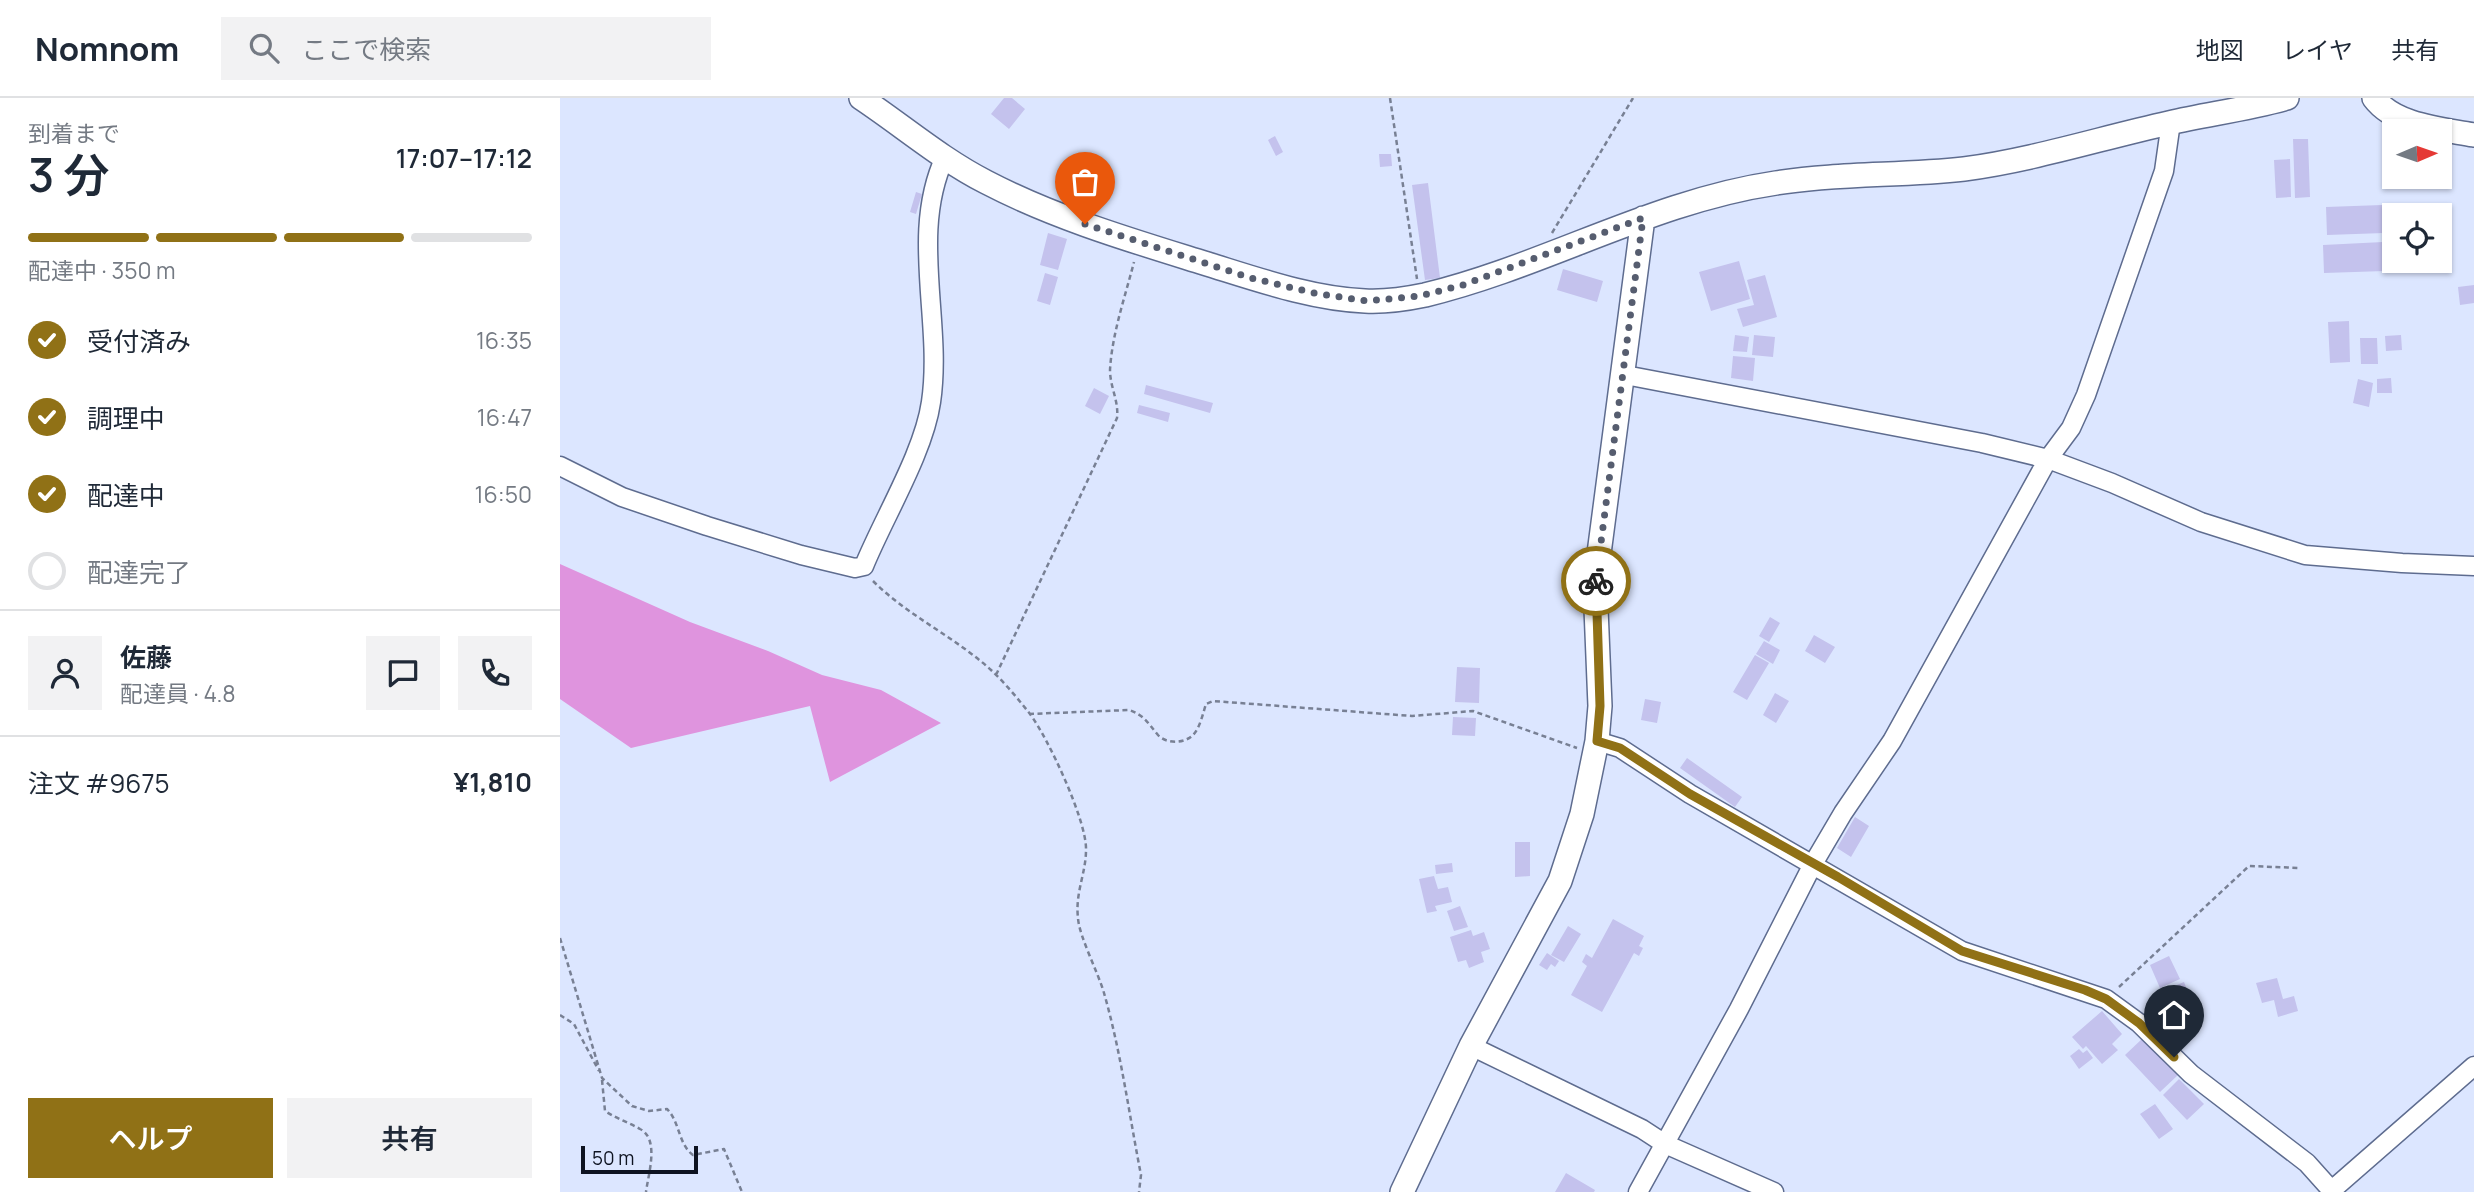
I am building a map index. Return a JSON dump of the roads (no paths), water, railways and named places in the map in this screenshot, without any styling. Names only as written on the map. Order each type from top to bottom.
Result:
[{"type":"street","points":[[861,98],[945,158],[985,182],[1042,208],[1138,243],[1251,278],[1335,297],[1367,301],[1420,296],[1463,285],[1690,202],[1777,182],[1852,175],[1926,173],[2014,161],[2171,122],[2287,98]]},
{"type":"street","points":[[2374,98],[2387,111],[2404,119],[2474,135]]},
{"type":"street","points":[[1638,1192],[1813,864],[1843,813],[1892,741],[2048,459],[2071,428],[2086,395],[2164,171],[2171,122]]},
{"type":"street","points":[[560,466],[622,496],[707,526],[801,555],[855,568],[864,566],[929,415],[933,379],[930,202],[935,179],[945,158]]},
{"type":"street","points":[[1402,1192],[1471,1046],[1560,881],[1582,814],[1600,706],[1595,584],[1607,484],[1625,375],[1643,218]]},
{"type":"street","points":[[1625,375],[1982,443],[2048,459],[2112,483],[2201,522],[2305,555],[2402,564],[2474,566]]},
{"type":"street","points":[[1595,748],[1620,748],[1690,794],[1962,951],[2106,999],[2139,1023],[2192,1074],[2307,1163],[2333,1191],[2474,1066]]},
{"type":"street","points":[[1471,1046],[1642,1129],[1665,1144],[1774,1192]]}]
